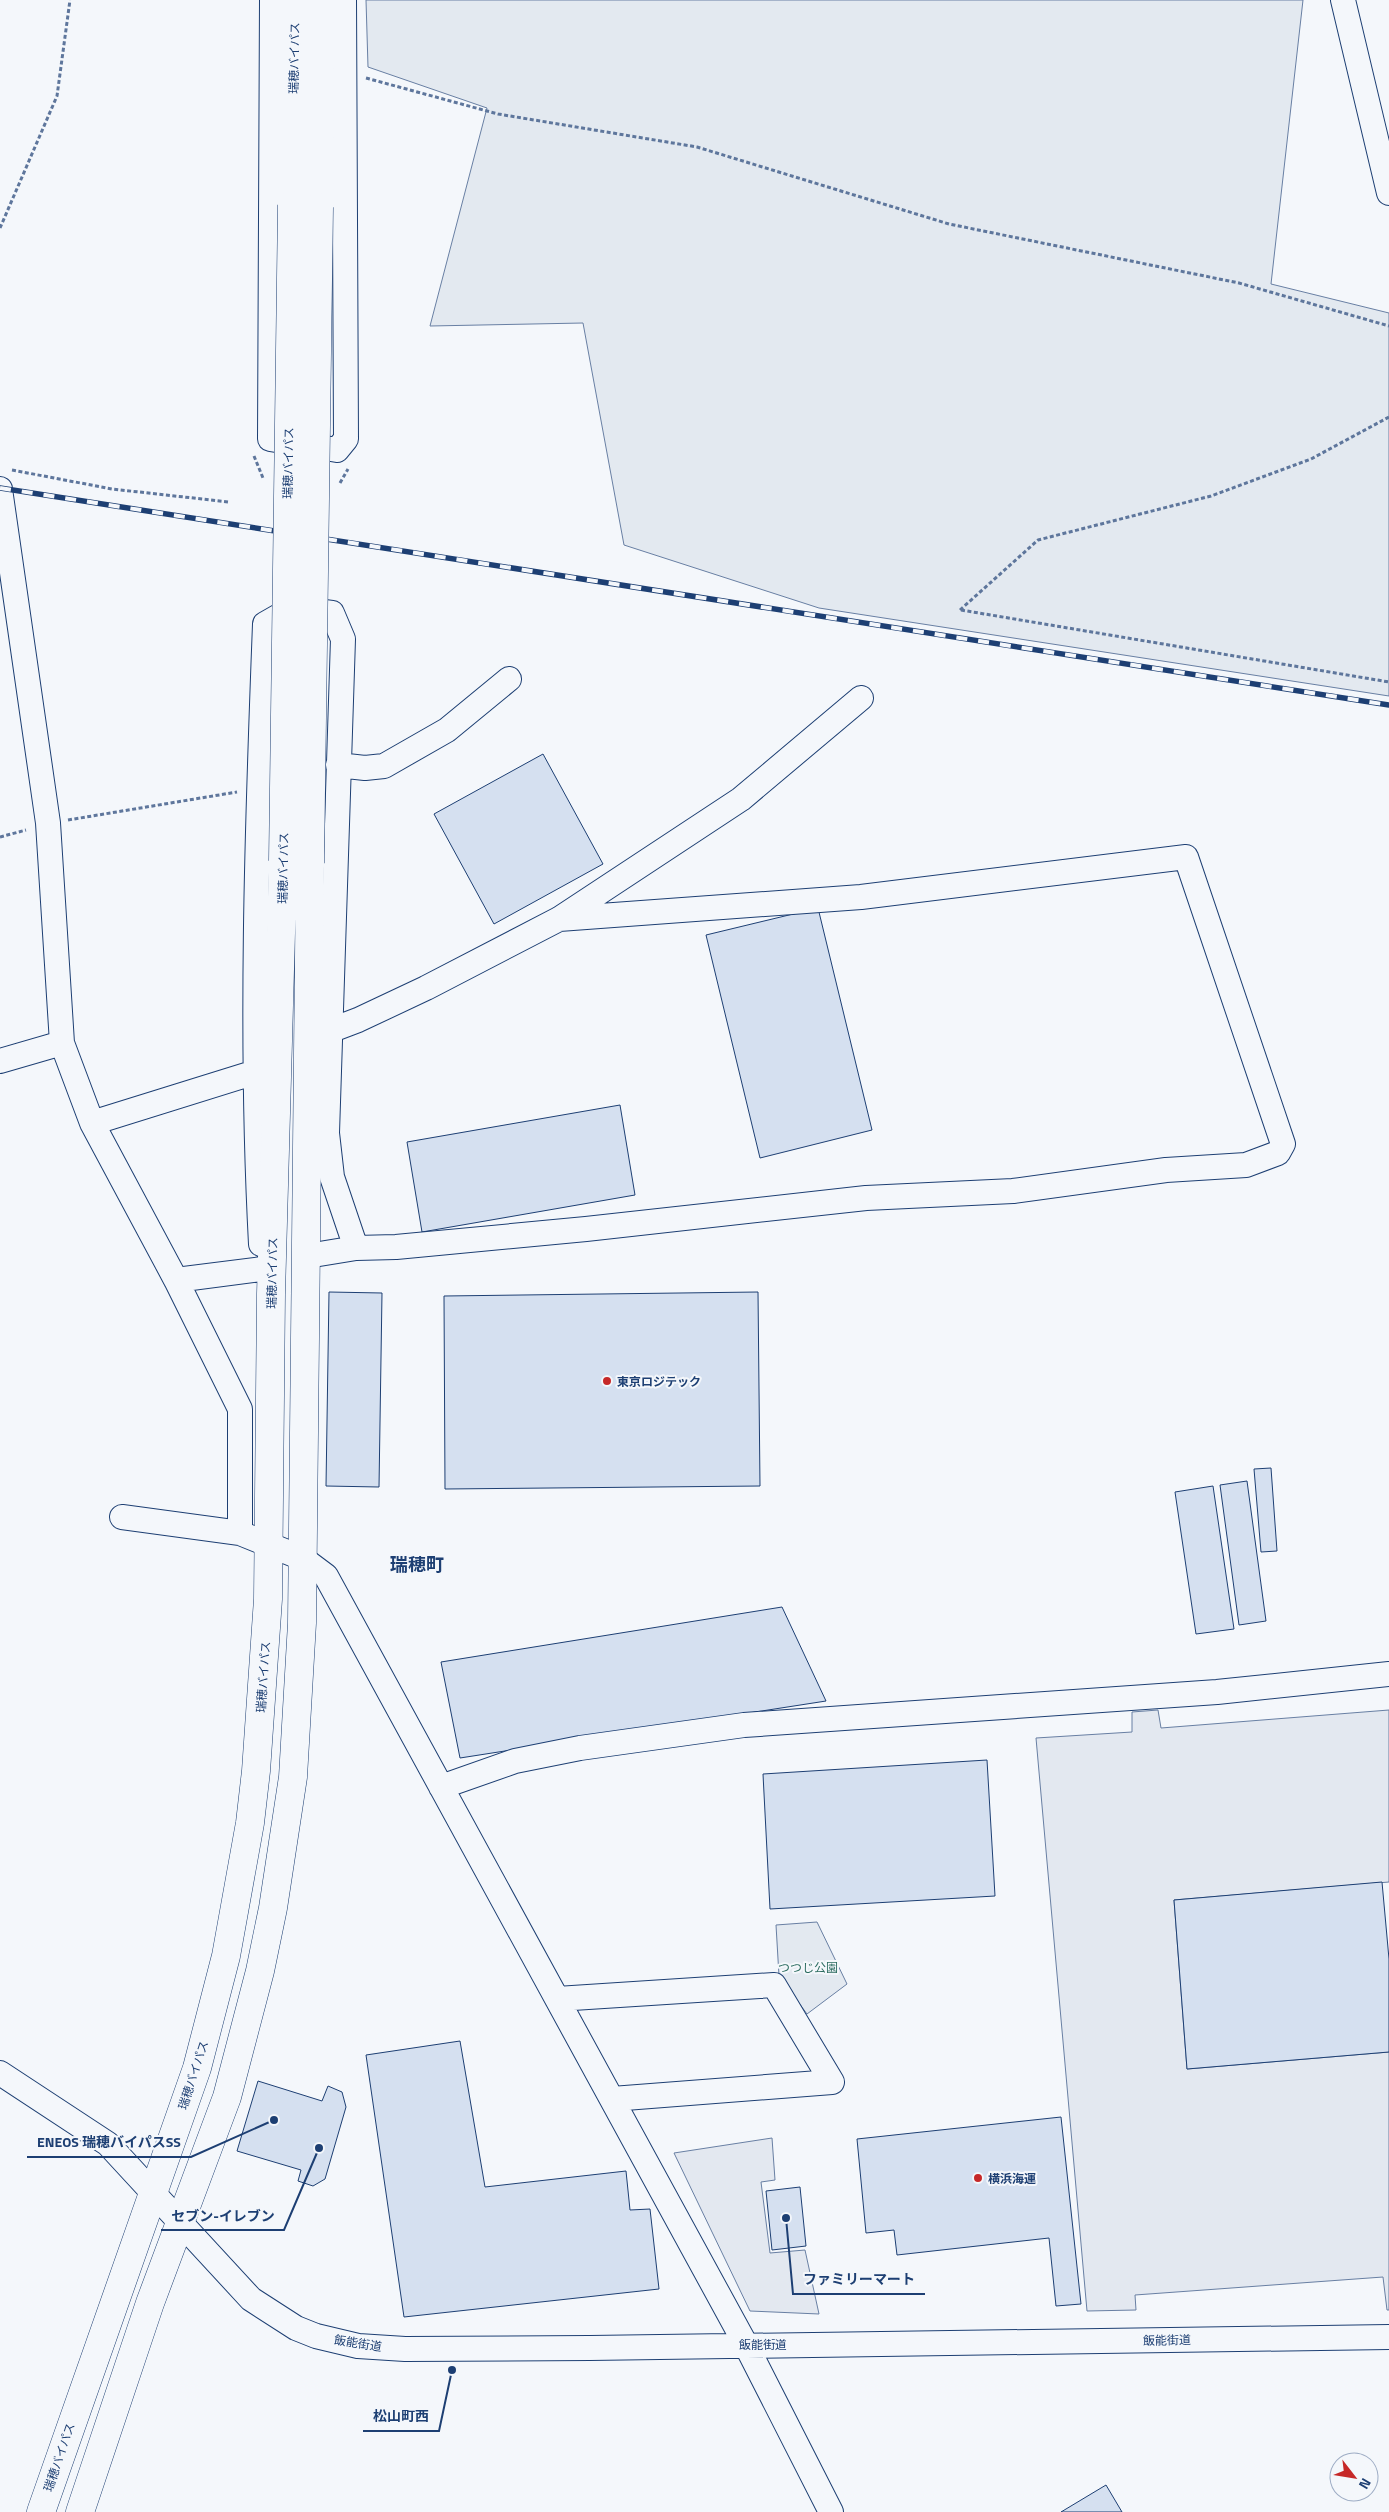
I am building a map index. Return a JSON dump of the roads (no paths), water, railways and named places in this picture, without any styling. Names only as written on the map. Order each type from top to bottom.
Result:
[{"type":"highway","name":"瑞穂バイパス","points":[[41,2512],[194,2076],[213,2011],[243,1868],[256,1771],[268,1606],[271,1294],[283,861],[294,0]]},
{"type":"highway","points":[[80,2512],[150,2303],[227,2097],[258,1980],[273,1908],[294,1767],[302,1623],[320,0]]},
{"type":"street","points":[[272,0],[270,439],[338,450],[346,439],[344,0]]},
{"type":"street","points":[[1343,0],[1389,192]]},
{"type":"street","points":[[5,479],[48,823],[62,1042],[92,1123],[176,1280],[240,1409],[240,1533]]},
{"type":"street","points":[[271,1294],[262,1269],[256,1154],[258,788],[265,624],[293,608],[332,613],[343,639],[327,1133],[332,1177],[356,1248]]},
{"type":"street","points":[[338,765],[365,768],[384,766],[447,730],[509,679]]},
{"type":"street","points":[[329,1031],[358,1020],[426,988],[559,919],[741,799],[861,698]]},
{"type":"street","points":[[307,1256],[356,1248],[396,1247],[586,1229],[866,1198],[1014,1191],[1166,1170],[1246,1165],[1278,1153],[1283,1144],[1186,857],[861,898],[559,919]]},
{"type":"street","points":[[0,1061],[62,1042]]},
{"type":"street","points":[[92,1123],[256,1072]]},
{"type":"street","points":[[176,1280],[262,1269]]},
{"type":"street","points":[[122,1517],[240,1533],[302,1558],[326,1576],[746,2345],[831,2512]]},
{"type":"street","points":[[441,1788],[515,1761],[580,1748],[744,1725],[1217,1692],[1389,1674]]},
{"type":"street","points":[[557,1999],[774,1985],[832,2082],[612,2099]]},
{"type":"street","name":"飯能街道","points":[[0,2073],[108,2144],[153,2191],[231,2280],[251,2299],[296,2328],[316,2336],[358,2346],[405,2349],[1389,2337]]},
{"type":"railway","points":[[0,488],[1389,705]]},
{"type":"place","name":"東京ロジテック","points":[[607,1381]]},
{"type":"place","name":"ENEOS 瑞穂バイパスSS","points":[[274,2120]]},
{"type":"place","name":"セブン-イレブン","points":[[319,2148]]},
{"type":"place","name":"横浜海運","points":[[978,2178]]},
{"type":"place","name":"ファミリーマート","points":[[786,2218]]},
{"type":"place","name":"松山町西","points":[[452,2370]]},
{"type":"district","name":"瑞穂町","points":[[417,1564]]},
{"type":"park label","name":"つつじ公園","points":[[808,1967]]}]
